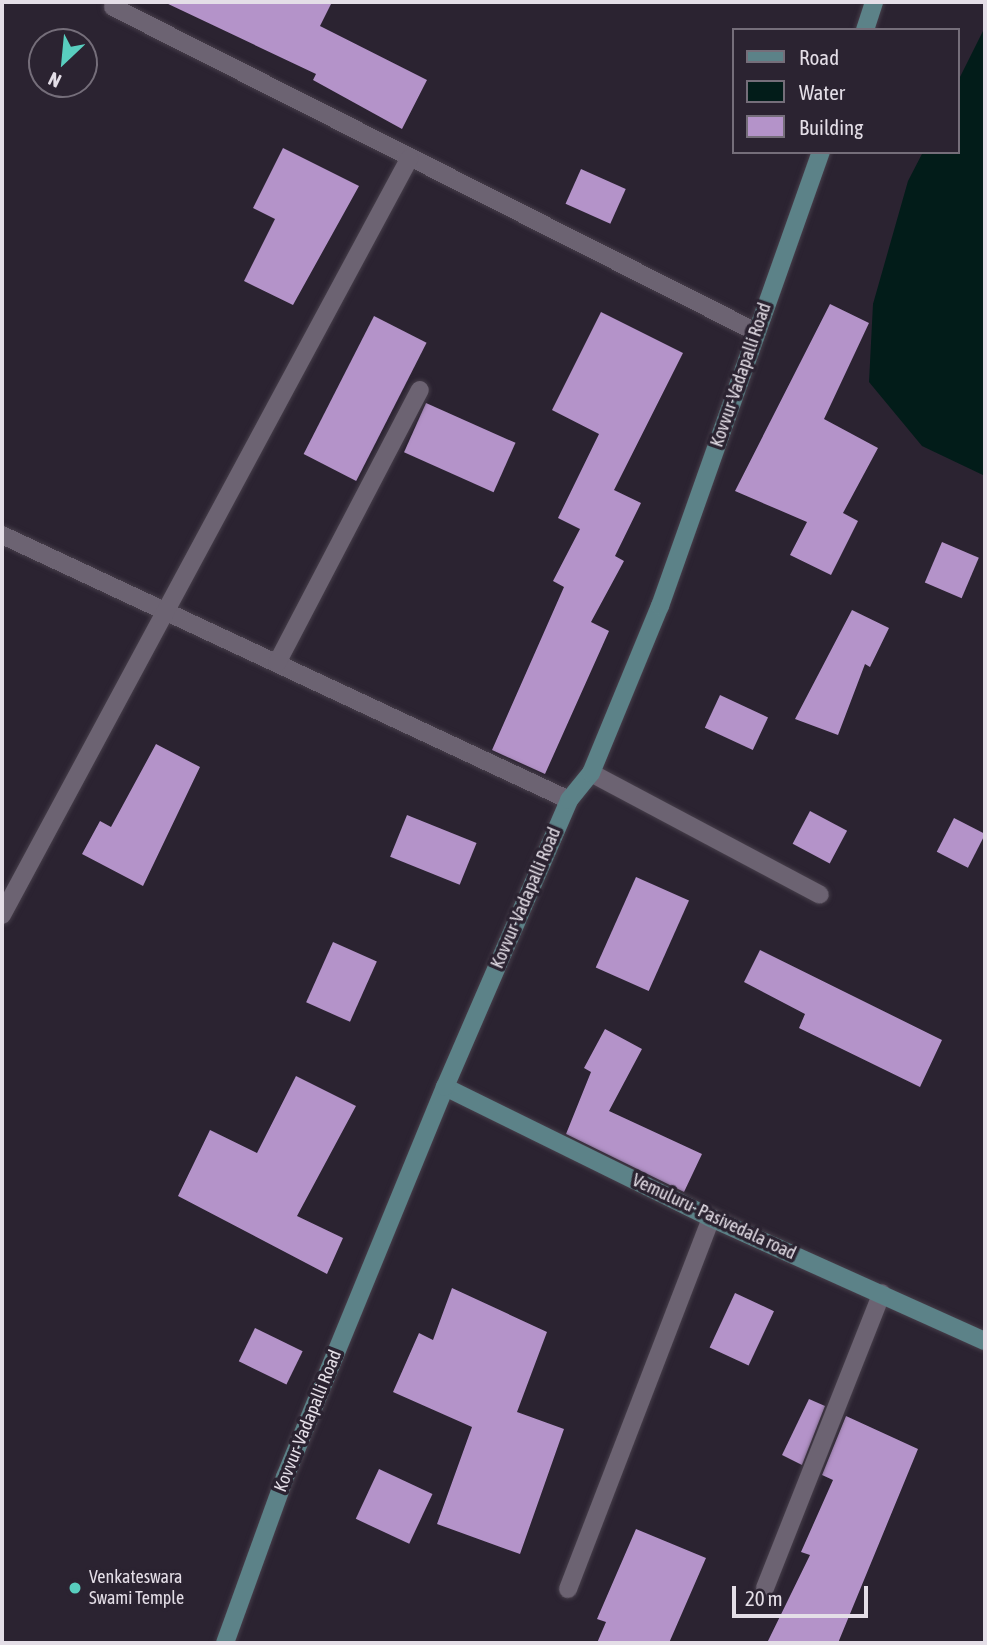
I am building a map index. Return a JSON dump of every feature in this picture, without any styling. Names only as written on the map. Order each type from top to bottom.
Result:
[{"type":"main road","points":[[865,28],[874,2]]},
{"type":"main road","name":"Kovvur-Vadapalli Road","points":[[225,1643],[285,1477],[445,1087],[569,800],[591,773],[660,606],[820,154]]},
{"type":"main road","name":"Vemuluru- Pasivedala road","points":[[445,1087],[711,1218],[882,1293],[985,1342]]},
{"type":"street","points":[[113,8],[756,332]]},
{"type":"street","points":[[2,915],[409,159]]},
{"type":"street","points":[[276,663],[420,390]]},
{"type":"street","points":[[2,535],[569,800]]},
{"type":"street","points":[[591,773],[820,895]]},
{"type":"street","points":[[568,1589],[711,1218]]},
{"type":"street","points":[[765,1588],[882,1293]]},
{"type":"water","points":[[985,27],[985,476],[922,446],[869,382],[873,304],[908,181],[922,154],[959,154],[959,79]]},
{"type":"building","points":[[164,2],[332,2],[320,26],[427,80],[402,129],[313,80],[316,74]]},
{"type":"building","points":[[283,148],[359,186],[293,305],[244,281],[275,219],[253,208]]},
{"type":"building","points":[[581,169],[626,189],[610,224],[566,204]]},
{"type":"building","points":[[830,304],[869,323],[824,419],[878,448],[843,513],[858,521],[831,575],[790,555],[807,522],[735,491]]},
{"type":"building","points":[[601,312],[683,353],[614,490],[641,503],[615,556],[624,561],[591,622],[609,631],[545,774],[492,750],[564,587],[553,581],[580,529],[558,518],[599,434],[552,410]]},
{"type":"building","points":[[374,316],[427,343],[356,481],[304,454]]},
{"type":"building","points":[[426,403],[516,443],[494,492],[404,452]]},
{"type":"building","points":[[942,542],[979,558],[962,598],[925,583]]},
{"type":"building","points":[[852,610],[889,628],[870,667],[865,664],[838,735],[795,719]]},
{"type":"building","points":[[720,695],[768,717],[753,750],[705,728]]},
{"type":"building","points":[[156,744],[200,767],[143,886],[82,854],[100,821],[111,827]]},
{"type":"building","points":[[810,811],[847,831],[830,863],[793,844]]},
{"type":"building","points":[[407,815],[477,843],[460,885],[390,857]]},
{"type":"building","points":[[954,818],[985,834],[968,868],[937,852]]},
{"type":"building","points":[[636,877],[689,901],[649,991],[596,967]]},
{"type":"building","points":[[333,942],[377,962],[350,1022],[306,1002]]},
{"type":"building","points":[[760,950],[942,1040],[920,1087],[799,1028],[805,1014],[744,982]]},
{"type":"building","points":[[605,1029],[642,1049],[609,1111],[702,1154],[684,1192],[566,1134],[591,1072],[584,1068]]},
{"type":"building","points":[[296,1076],[356,1106],[297,1216],[343,1238],[327,1274],[178,1196],[210,1130],[257,1153]]},
{"type":"building","points":[[452,1288],[547,1332],[517,1412],[564,1429],[520,1554],[437,1524],[472,1427],[393,1392],[419,1333],[433,1340]]},
{"type":"building","points":[[735,1293],[774,1311],[749,1366],[710,1347]]},
{"type":"building","points":[[255,1328],[303,1351],[286,1384],[239,1361]]},
{"type":"building","points":[[809,1399],[825,1406],[802,1465],[782,1455]]},
{"type":"building","points":[[846,1416],[918,1449],[838,1643],[767,1643],[810,1555],[801,1552],[833,1480],[822,1475]]},
{"type":"building","points":[[379,1469],[432,1494],[409,1544],[356,1519]]},
{"type":"building","points":[[636,1529],[706,1558],[669,1643],[597,1643],[606,1622],[597,1619]]},
{"type":"place","name":"Venkateswara Swami Temple","points":[[75,1588]]}]
